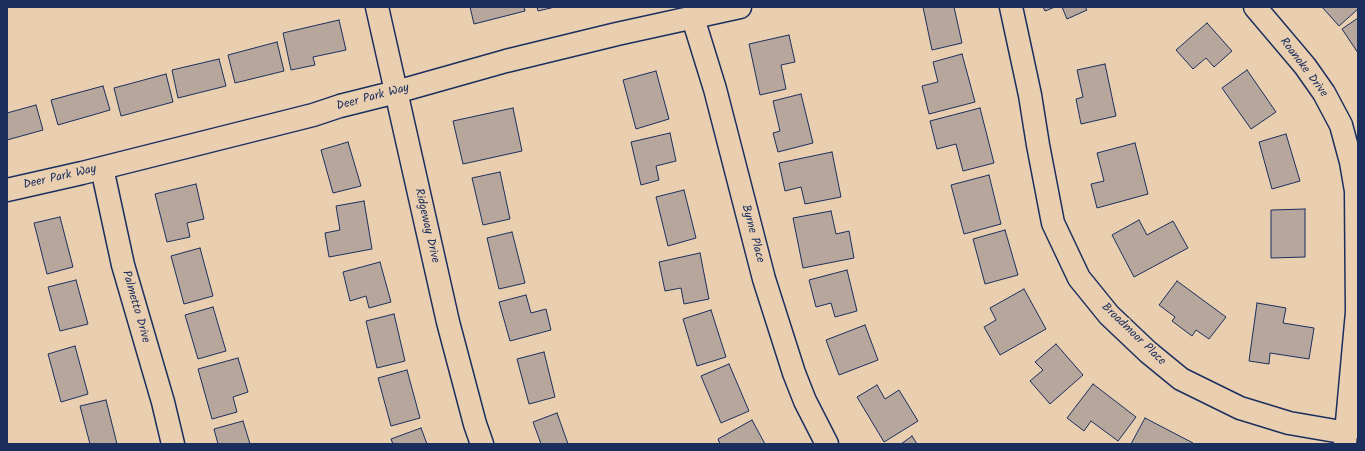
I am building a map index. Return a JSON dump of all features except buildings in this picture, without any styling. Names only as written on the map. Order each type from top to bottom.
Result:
[{"type":"street","name":"Ridgeway Drive","points":[[377,7],[448,322],[471,410],[482,444]]},
{"type":"street","name":"Deer Park Way","points":[[7,190],[102,168],[313,115],[340,106],[527,56],[617,34],[740,7]]},
{"type":"street","name":"Broadmoor Place","points":[[1011,7],[1030,96],[1053,223],[1079,278],[1109,315],[1148,352],[1181,379],[1240,408],[1346,439]]},
{"type":"street","name":"Roanoke Drive","points":[[1255,7],[1305,66],[1324,93],[1341,125],[1351,162],[1356,191],[1357,312],[1346,439]]},
{"type":"street","name":"Byrne Place","points":[[693,18],[715,89],[764,279],[794,373],[805,401],[827,444]]},
{"type":"street","name":"Palmetto Drive","points":[[102,168],[123,265],[163,402],[173,444]]}]
